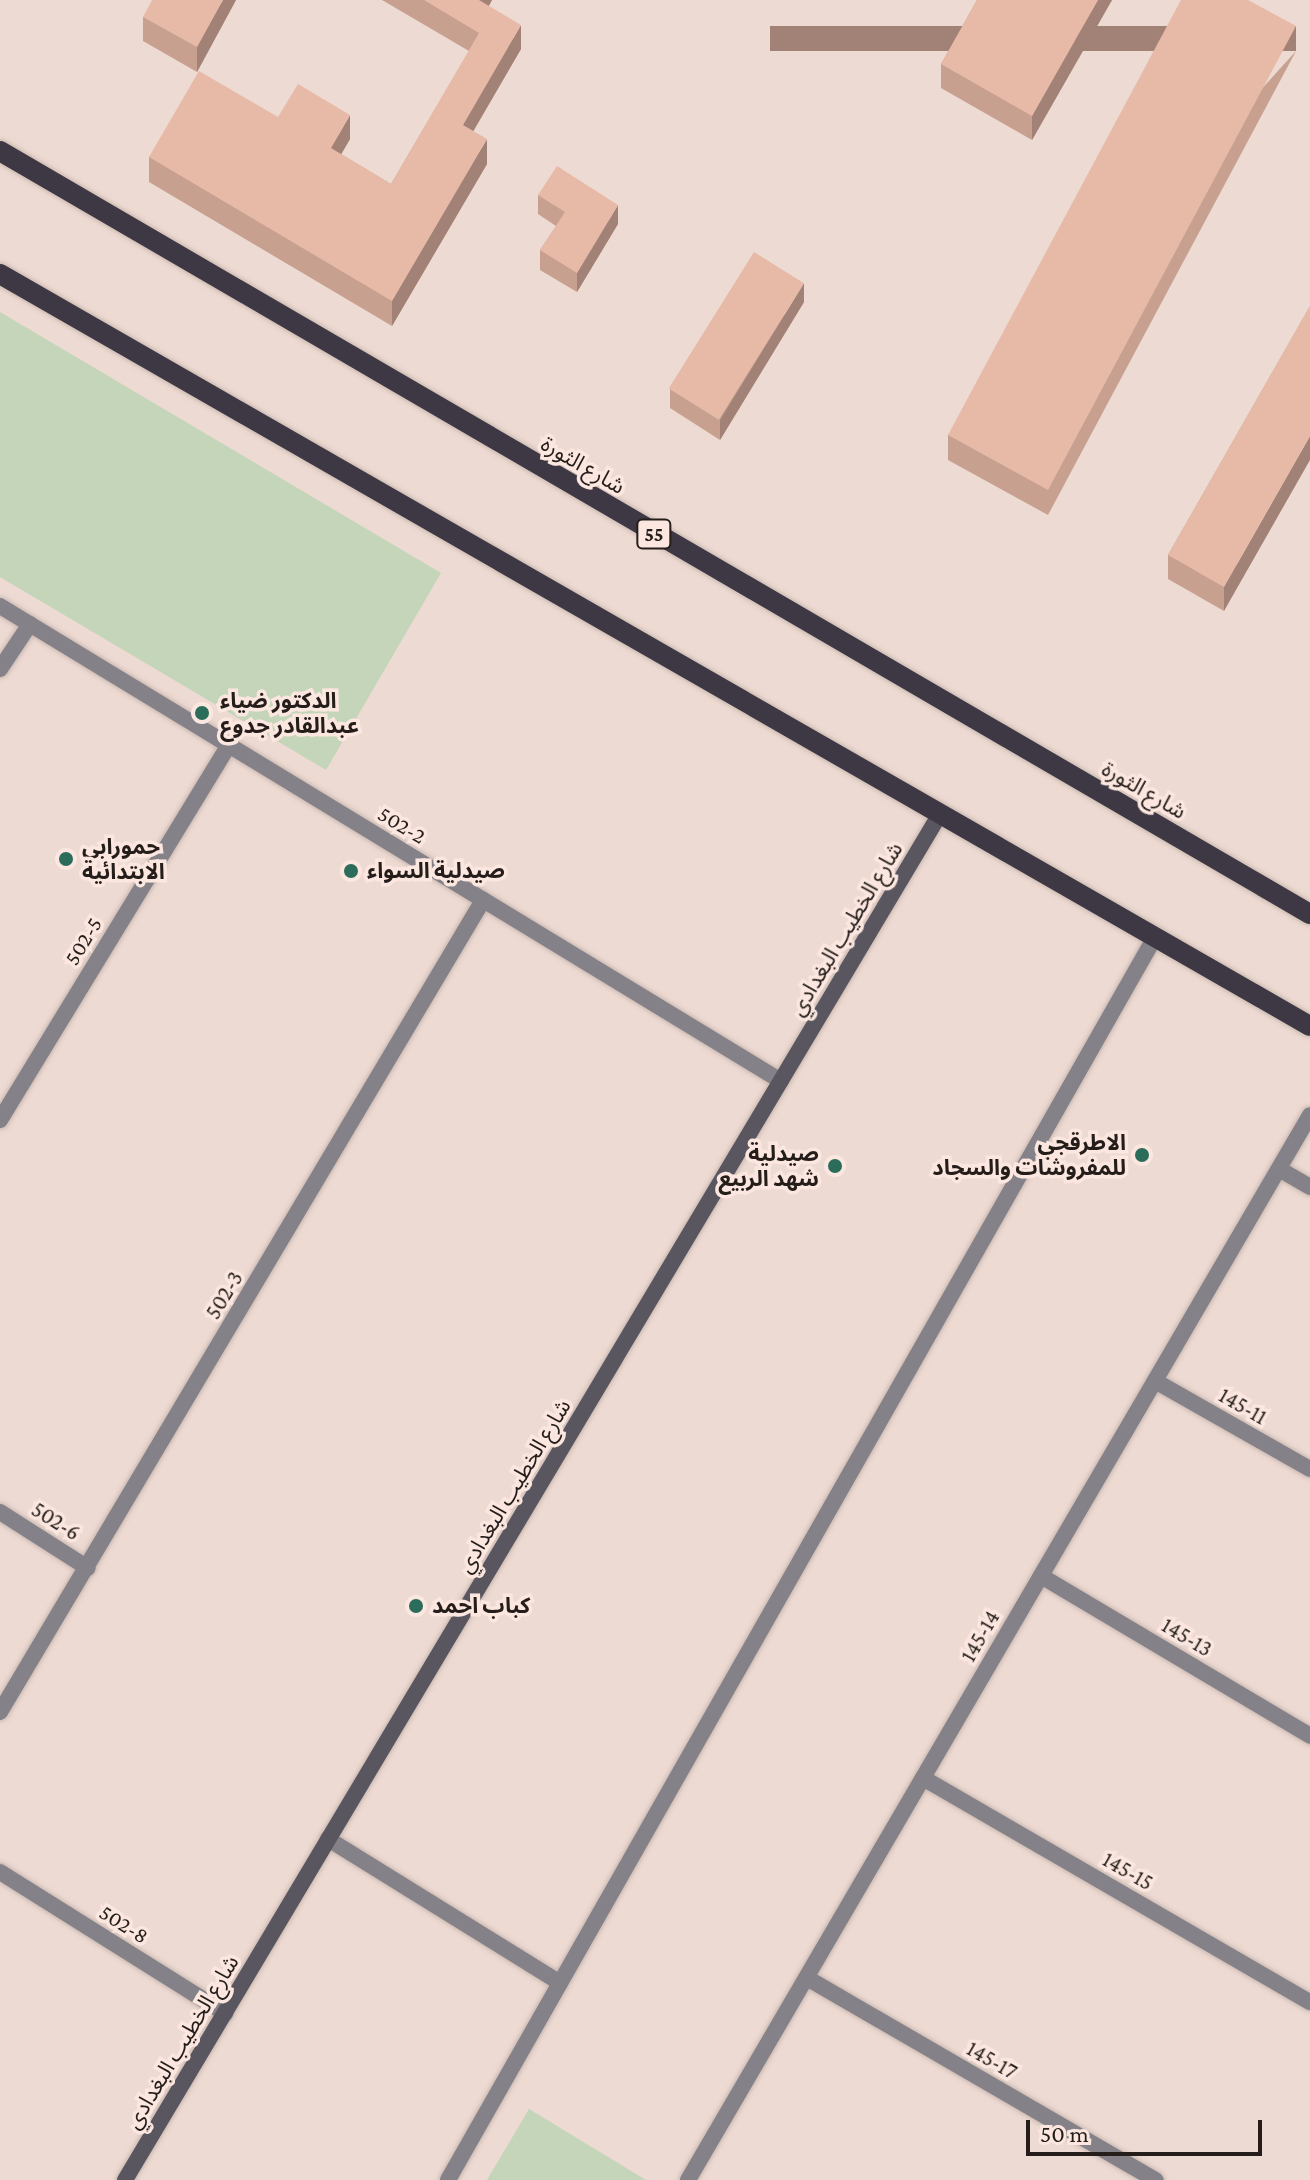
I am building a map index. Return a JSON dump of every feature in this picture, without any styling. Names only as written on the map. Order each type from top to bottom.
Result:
[{"type":"main road","name":"شارع الثورة","points":[[0,151],[1310,914]]},
{"type":"main road","points":[[0,274],[1310,1026]]},
{"type":"street","name":"502-2","points":[[0,606],[781,1081]]},
{"type":"street","points":[[0,669],[30,624]]},
{"type":"street","name":"502-5","points":[[0,1120],[229,745]]},
{"type":"street","name":"شارع الخطيب البغدادي","points":[[125,2180],[940,814]]},
{"type":"street","name":"502-3","points":[[0,1712],[483,900]]},
{"type":"street","points":[[448,2180],[1155,937]]},
{"type":"street","name":"145-14","points":[[688,2180],[1310,1115]]},
{"type":"street","points":[[1279,1169],[1310,1187]]},
{"type":"street","name":"145-11","points":[[1155,1381],[1310,1469]]},
{"type":"street","name":"502-6","points":[[0,1512],[88,1568]]},
{"type":"street","name":"145-13","points":[[1041,1576],[1310,1736]]},
{"type":"street","name":"145-15","points":[[923,1778],[1310,2002]]},
{"type":"street","points":[[328,1839],[560,1983]]},
{"type":"street","name":"502-8","points":[[0,1872],[225,2013]]},
{"type":"street","name":"145-17","points":[[807,1978],[1156,2180]]},
{"type":"green space","points":[[0,312],[441,573],[326,770],[0,577]]},
{"type":"green space","points":[[529,2109],[646,2180],[487,2180]]},
{"type":"building","points":[[152,0],[223,0],[197,47],[143,17]]},
{"type":"building","points":[[424,0],[479,0],[521,25],[463,125],[487,139],[392,301],[149,157],[199,71],[278,117],[298,84],[350,115],[331,148],[391,184],[479,33]]},
{"type":"building","points":[[977,0],[1098,0],[1032,116],[941,64]]},
{"type":"building","points":[[1181,0],[1248,0],[1296,26],[1048,490],[948,435]]},
{"type":"building","points":[[557,166],[618,205],[577,273],[540,250],[565,212],[538,195]]},
{"type":"building","points":[[754,252],[804,283],[719,420],[669,389]]},
{"type":"building","points":[[1310,306],[1310,436],[1224,587],[1168,555]]},
{"type":"place","name":"الدكتور ضياء عبدالقادر جدوع","points":[[202,713]]},
{"type":"place","name":"حمورابي الابتدائية","points":[[66,859]]},
{"type":"place","name":"صيدلية السواء","points":[[351,871]]},
{"type":"place","name":"الاطرقجي للمفروشات والسجاد","points":[[1142,1155]]},
{"type":"place","name":"صيدلية شهد الربيع","points":[[835,1166]]},
{"type":"place","name":"كباب احمد","points":[[416,1606]]}]
